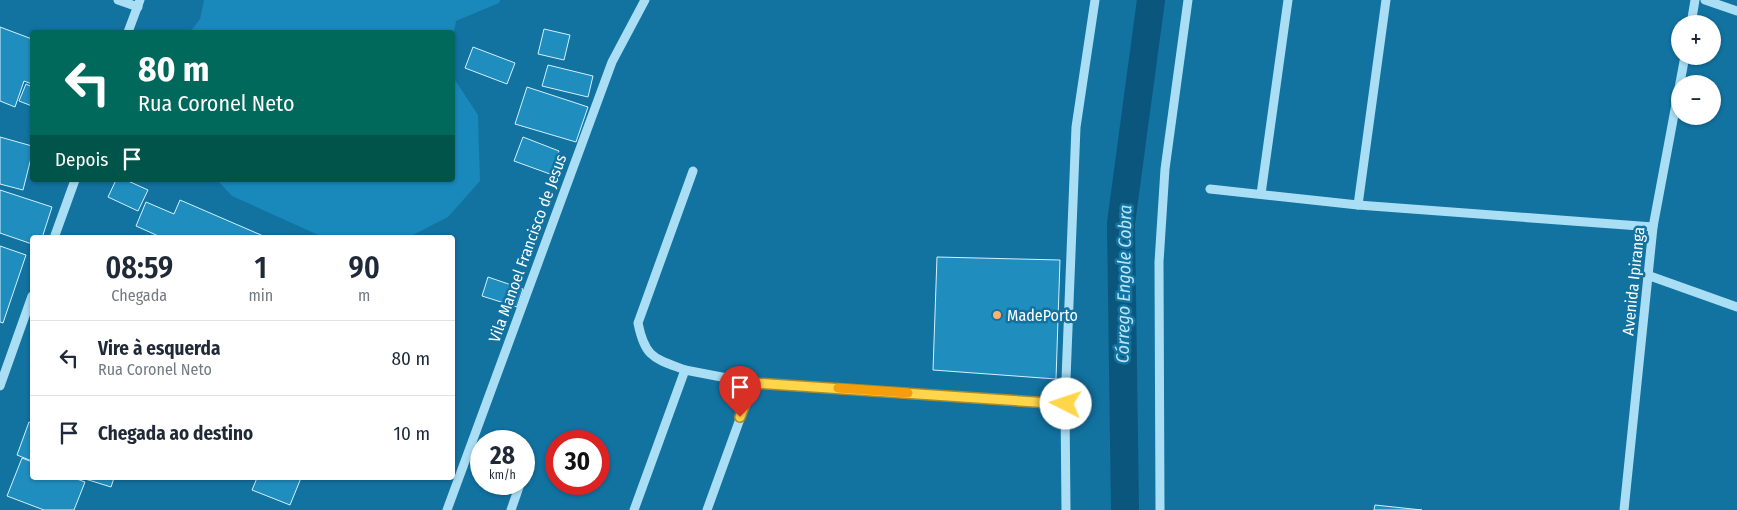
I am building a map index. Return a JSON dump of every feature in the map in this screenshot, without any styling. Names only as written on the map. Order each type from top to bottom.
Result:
[{"type":"street","points":[[118,0],[139,4],[129,30]]},
{"type":"street","name":"Vila Manoel Francisco de Jesus","points":[[447,510],[612,62],[645,0]]},
{"type":"street","points":[[1066,510],[1066,404],[1076,127],[1095,0]]},
{"type":"street","points":[[1160,510],[1159,262],[1165,169],[1188,0]]},
{"type":"street","points":[[1261,194],[1288,0]]},
{"type":"street","points":[[1358,205],[1386,0]]},
{"type":"street","points":[[1693,15],[1696,0]]},
{"type":"street","points":[[1705,0],[1737,11]]},
{"type":"street","name":"Avenida Ipiranga","points":[[1624,510],[1650,276],[1653,227],[1683,65]]},
{"type":"street","points":[[693,170],[638,323],[642,344],[653,357],[685,370],[753,383],[1066,404]]},
{"type":"street","points":[[55,235],[74,182]]},
{"type":"street","points":[[1210,190],[1358,205],[1653,227]]},
{"type":"street","points":[[1650,276],[1737,307]]},
{"type":"street","points":[[0,386],[30,302]]},
{"type":"street","points":[[634,510],[685,370]]},
{"type":"street","points":[[708,510],[753,383]]},
{"type":"street","points":[[511,510],[516,495]]},
{"type":"shaded area","points":[[204,0],[500,0],[499,3],[456,21],[454,30],[192,30],[200,19]]},
{"type":"shaded area","points":[[455,80],[478,115],[480,181],[448,217],[413,235],[318,235],[232,196],[219,182],[455,182]]},
{"type":"building","points":[[0,27],[30,38],[30,83],[24,81],[15,107],[0,101]]},
{"type":"building","points":[[544,29],[570,35],[564,60],[538,54]]},
{"type":"building","points":[[473,47],[515,63],[507,84],[465,68]]},
{"type":"building","points":[[548,65],[593,76],[588,97],[542,86]]},
{"type":"building","points":[[26,84],[30,86],[30,105],[19,101]]},
{"type":"building","points":[[527,87],[588,107],[576,142],[515,124]]},
{"type":"building","points":[[0,137],[30,145],[30,162],[23,190],[0,184]]},
{"type":"building","points":[[523,137],[559,151],[550,174],[514,161]]},
{"type":"building","points":[[115,182],[130,182],[148,190],[138,211],[108,197]]},
{"type":"building","points":[[0,190],[52,207],[43,235],[30,235],[30,243],[0,233]]},
{"type":"building","points":[[180,200],[261,235],[156,235],[136,226],[146,202],[174,214]]},
{"type":"building","points":[[0,246],[26,255],[3,323],[0,322]]},
{"type":"building","name":"MadePorto","points":[[937,257],[1060,260],[1056,379],[933,370]]},
{"type":"building","points":[[488,277],[523,289],[517,307],[482,296]]},
{"type":"building","points":[[29,422],[30,422],[30,460],[17,455]]},
{"type":"building","points":[[22,458],[30,461],[30,480],[80,480],[85,482],[74,510],[44,510],[7,496]]},
{"type":"building","points":[[88,480],[113,480],[111,487]]},
{"type":"building","points":[[256,480],[300,480],[290,505],[252,490]]},
{"type":"building","points":[[1375,505],[1422,510],[1374,510]]},
{"type":"waterway","name":"Córrego Engole Cobra","points":[[1125,510],[1121,223],[1151,0]]},
{"type":"slow traffic","points":[[838,388],[908,393]]},
{"type":"place","name":"MadePorto","points":[[997,315]]},
{"type":"route","points":[[740,417],[753,383],[1066,404]]}]
